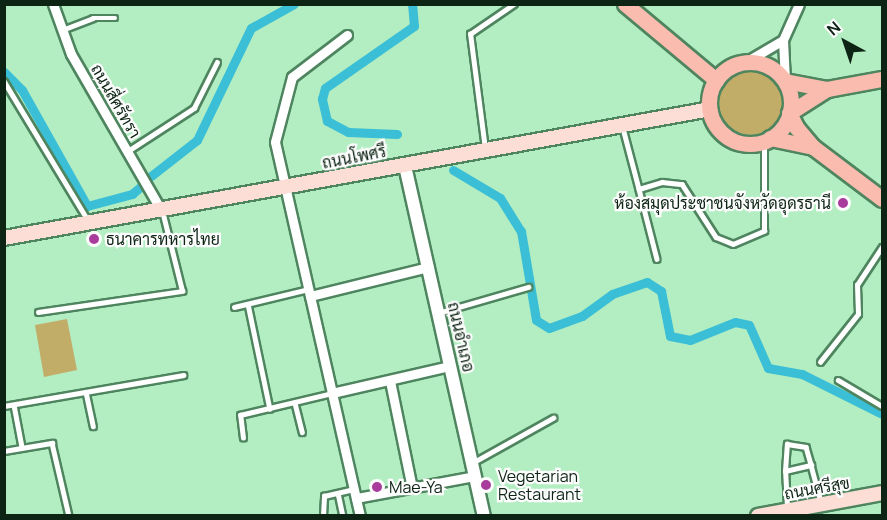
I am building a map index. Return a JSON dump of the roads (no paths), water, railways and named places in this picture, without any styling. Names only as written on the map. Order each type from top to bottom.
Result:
[{"type":"main road","points":[[626,4],[716,80]]},
{"type":"main road","points":[[813,147],[767,140],[729,138],[710,109],[716,80],[744,63],[770,67],[785,81],[827,89],[882,79]]},
{"type":"main road","points":[[785,81],[789,113],[813,147],[882,199]]},
{"type":"main road","points":[[767,140],[789,113],[827,89]]},
{"type":"main road","name":"ถนนโพศรี","points":[[4,238],[286,189],[710,109]]},
{"type":"main road","name":"ถนนศรีสุข","points":[[758,516],[787,510],[803,512],[822,504],[882,493]]},
{"type":"street","name":"ถนนสี่ศรัทรา","points":[[53,4],[62,30],[161,210]]},
{"type":"street","points":[[785,81],[783,40],[799,4]]},
{"type":"street","points":[[347,35],[304,64],[288,85],[274,142],[360,516]]},
{"type":"street","points":[[744,63],[783,40]]},
{"type":"street","name":"ถนนอำเภอ","points":[[405,166],[484,516]]},
{"type":"street","points":[[309,292],[428,267]]},
{"type":"street","points":[[332,393],[450,366]]},
{"type":"street","points":[[390,381],[412,488]]},
{"type":"street","points":[[355,494],[412,488],[474,469]]},
{"type":"lane","points":[[485,152],[470,34],[514,4]]},
{"type":"lane","points":[[62,30],[93,18],[115,18]]},
{"type":"lane","points":[[128,151],[194,108],[217,62]]},
{"type":"lane","points":[[4,81],[90,223]]},
{"type":"lane","points":[[622,127],[657,258]]},
{"type":"lane","points":[[639,189],[662,182],[682,184],[716,237],[733,244],[764,231],[767,140]]},
{"type":"lane","points":[[38,312],[182,291],[161,210]]},
{"type":"lane","points":[[820,362],[858,314],[857,285],[882,247]]},
{"type":"lane","points":[[438,313],[528,287]]},
{"type":"lane","points":[[234,307],[309,292]]},
{"type":"lane","points":[[248,304],[270,409]]},
{"type":"lane","points":[[4,406],[183,375]]},
{"type":"lane","points":[[838,380],[882,406]]},
{"type":"lane","points":[[86,392],[93,426]]},
{"type":"lane","points":[[243,438],[240,416],[332,393]]},
{"type":"lane","points":[[295,403],[302,432]]},
{"type":"lane","points":[[14,405],[22,447]]},
{"type":"lane","points":[[474,469],[553,418]]},
{"type":"lane","points":[[4,451],[49,441],[54,446],[69,516]]},
{"type":"lane","points":[[787,510],[785,471],[788,444],[806,447],[822,504]]},
{"type":"lane","points":[[785,471],[811,465]]},
{"type":"lane","points":[[338,493],[342,516]]},
{"type":"lane","points":[[323,516],[321,500],[338,493],[355,494]]},
{"type":"waterway","points":[[151,176],[197,140],[251,28],[294,4]]},
{"type":"waterway","points":[[397,134],[348,132],[327,121],[322,99],[325,88],[414,26],[412,4]]},
{"type":"waterway","points":[[4,72],[22,90],[87,206],[132,194],[140,187]]},
{"type":"waterway","points":[[453,170],[500,198],[521,231],[536,320],[549,328],[582,316],[612,294],[647,282],[661,291],[670,336],[690,340],[735,322],[749,325],[768,368],[802,374],[882,414]]},
{"type":"place","name":"ห้องสมุดประชาชนจังหวัดอุดรธานี","points":[[843,203]]},
{"type":"place","name":"ธนาคารทหารไทย","points":[[94,239]]},
{"type":"place","name":"Vegetarian Restaurant","points":[[486,485]]},
{"type":"place","name":"Mae-Ya","points":[[377,487]]}]
